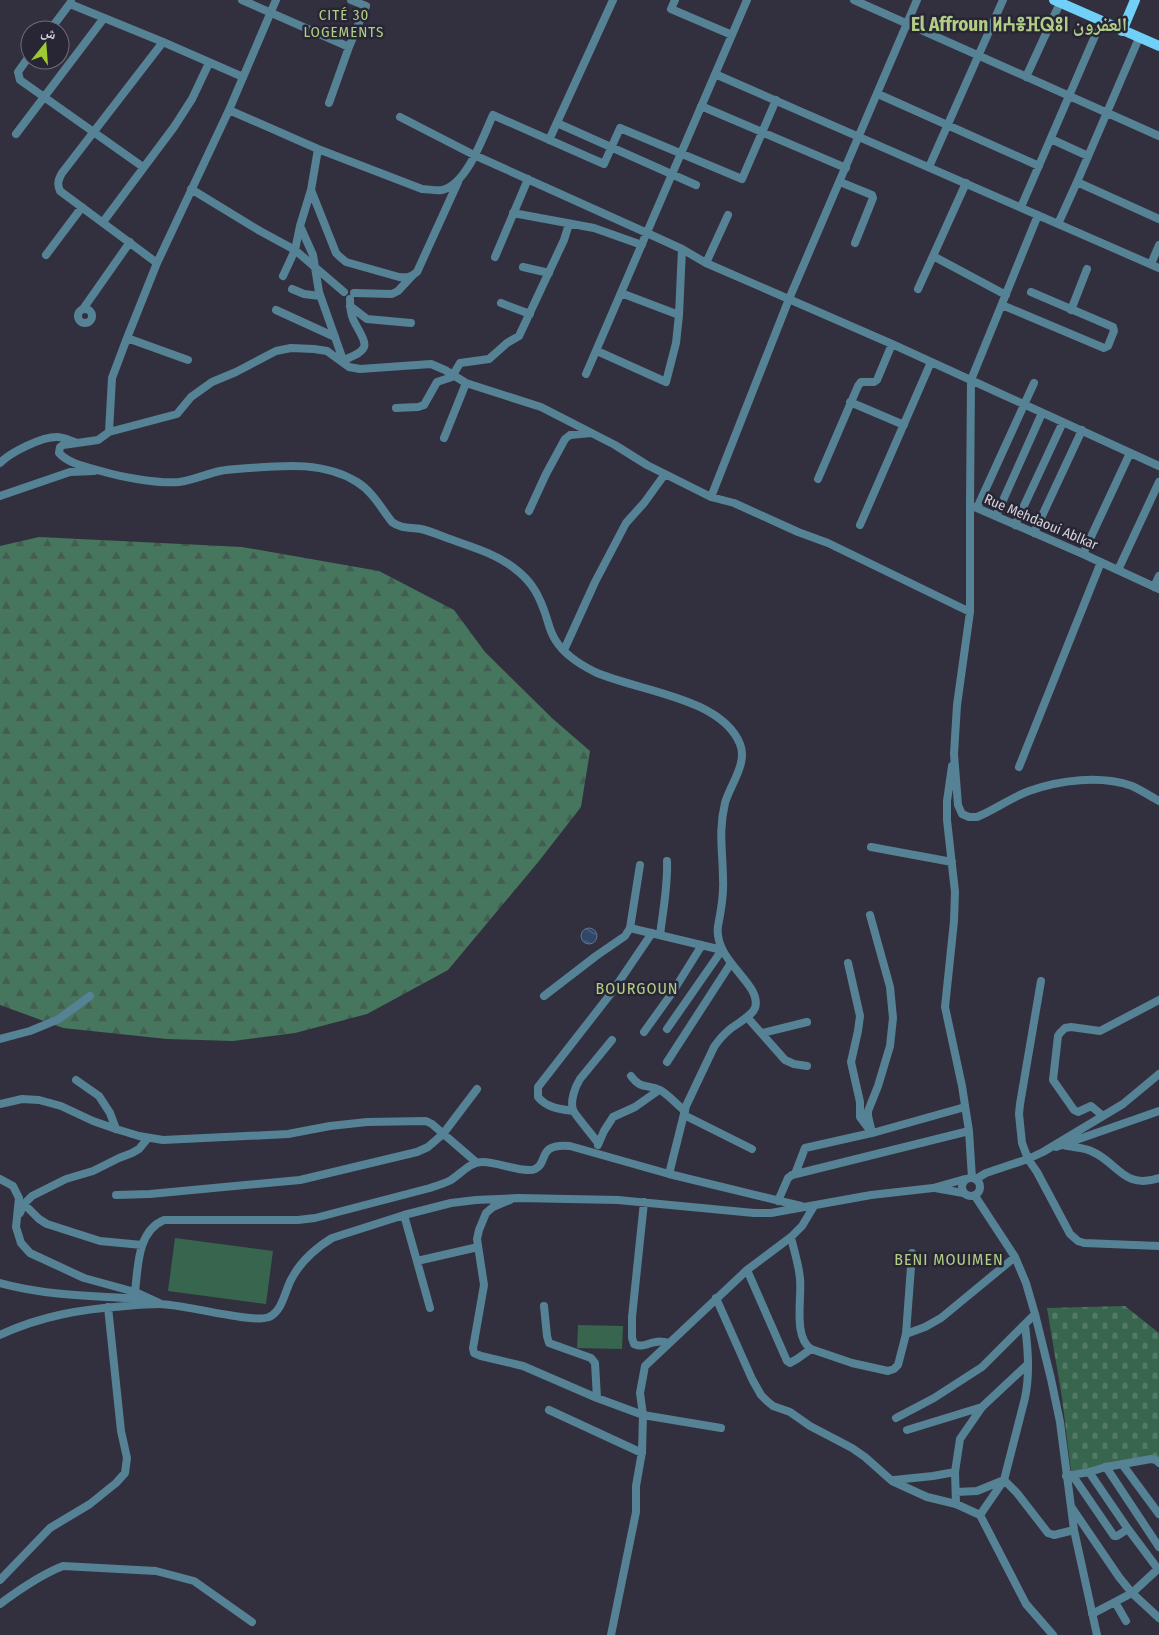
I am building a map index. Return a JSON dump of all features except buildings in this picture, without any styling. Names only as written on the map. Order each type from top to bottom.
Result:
[{"type":"main road","points":[[1122,31],[1135,0]]},
{"type":"main road","points":[[1057,1],[1159,46]]},
{"type":"street","points":[[242,0],[349,46]]},
{"type":"street","points":[[110,432],[112,378],[127,338],[157,262],[229,110],[276,0]]},
{"type":"street","points":[[329,103],[349,46],[366,6],[351,0]]},
{"type":"street","points":[[549,140],[613,0]]},
{"type":"street","points":[[675,0],[671,9],[732,35]]},
{"type":"street","points":[[586,374],[747,0]]},
{"type":"street","points":[[854,0],[1159,136]]},
{"type":"street","points":[[711,497],[789,299],[918,0]]},
{"type":"street","points":[[928,167],[1003,0]]},
{"type":"street","points":[[1026,77],[1057,1]]},
{"type":"street","points":[[58,20],[71,2],[243,77]]},
{"type":"street","points":[[16,134],[104,18]]},
{"type":"street","points":[[1021,207],[1101,22]]},
{"type":"street","points":[[1058,224],[1139,38]]},
{"type":"street","points":[[157,262],[60,191],[58,180],[163,42]]},
{"type":"street","points":[[103,222],[174,127],[192,99],[210,63]]},
{"type":"street","points":[[20,67],[18,76],[20,80],[143,167]]},
{"type":"street","points":[[715,74],[1159,268]]},
{"type":"street","points":[[878,94],[1039,166]]},
{"type":"street","points":[[351,299],[392,294],[398,291],[417,272],[459,180],[474,155],[493,115],[604,164],[620,128],[742,179],[776,100]]},
{"type":"street","points":[[701,106],[846,168]]},
{"type":"street","points":[[229,110],[318,149],[422,188],[440,191],[452,186],[459,180]]},
{"type":"street","points":[[400,117],[474,155],[682,249],[706,263],[892,344],[1159,466]]},
{"type":"street","points":[[557,123],[696,185]]},
{"type":"street","points":[[1051,140],[1088,156]]},
{"type":"street","points":[[283,276],[295,250],[311,190],[318,149]]},
{"type":"street","points":[[495,257],[528,179]]},
{"type":"street","points":[[840,182],[872,195],[873,198],[855,243]]},
{"type":"street","points":[[1077,182],[1159,219]]},
{"type":"street","points":[[918,290],[966,184]]},
{"type":"street","points":[[191,189],[295,250],[344,292],[350,289],[353,318],[365,342],[364,348],[359,353],[344,360]]},
{"type":"street","points":[[311,190],[340,258],[346,262],[399,277],[412,276]]},
{"type":"street","points":[[46,255],[82,207]]},
{"type":"street","points":[[513,213],[594,228],[642,245]]},
{"type":"street","points":[[706,263],[728,215]]},
{"type":"street","name":"Rue Mehdaoui Ablkar","points":[[1038,215],[970,380],[973,507],[1157,588]]},
{"type":"street","points":[[396,408],[424,406],[437,382],[454,375],[460,363],[490,359],[507,343],[519,336],[564,240],[569,224]]},
{"type":"street","points":[[300,226],[313,256],[320,296],[344,360],[349,367]]},
{"type":"street","points":[[84,309],[130,242]]},
{"type":"street","points":[[1151,264],[1159,245]]},
{"type":"street","points":[[597,351],[666,382],[676,343],[680,315],[682,249]]},
{"type":"street","points":[[932,256],[1006,295]]},
{"type":"street","points":[[523,267],[549,273]]},
{"type":"street","points":[[1071,310],[1087,269]]},
{"type":"street","points":[[292,289],[304,294],[320,296]]},
{"type":"street","points":[[1002,305],[1104,348],[1108,346],[1114,331],[1113,328],[1031,292]]},
{"type":"street","points":[[621,293],[680,315]]},
{"type":"street","points":[[351,299],[367,319],[411,323]]},
{"type":"street","points":[[501,303],[530,314]]},
{"type":"street","points":[[276,310],[335,337]]},
{"type":"street","points":[[127,338],[188,360]]},
{"type":"street","points":[[818,479],[850,402],[860,383],[877,380],[892,344]]},
{"type":"street","points":[[669,1174],[684,1113],[714,1048],[729,1030],[753,1012],[756,1001],[746,981],[722,950],[717,932],[723,882],[720,829],[729,790],[742,759],[741,745],[734,734],[712,712],[618,680],[594,671],[582,664],[555,640],[537,592],[514,567],[475,548],[421,529],[397,525],[392,522],[369,491],[345,475],[332,470],[286,465],[221,471],[191,480],[166,482],[100,471],[64,459],[59,453],[60,448],[63,445],[98,440],[110,432],[177,414],[191,397],[212,382],[276,351],[291,348],[327,351],[349,367],[360,369],[431,364],[466,383],[541,407],[711,497],[734,503],[798,532],[828,543],[970,612]]},
{"type":"street","points":[[860,525],[931,362]]},
{"type":"street","points":[[444,438],[466,383]]},
{"type":"street","points":[[934,1188],[963,1193],[966,1196],[974,1196],[979,1192],[973,1180],[969,1131],[962,1086],[945,1008],[955,892],[947,820],[947,801],[954,754],[957,705],[970,612],[973,507],[1034,383]]},
{"type":"street","points":[[850,402],[904,425]]},
{"type":"street","points":[[996,516],[1042,412]]},
{"type":"street","points":[[1015,525],[1063,422]]},
{"type":"street","points":[[1034,533],[1082,430]]},
{"type":"street","points":[[529,511],[565,439],[570,435],[591,433]]},
{"type":"street","points":[[0,463],[13,452],[47,438],[62,438],[77,443]]},
{"type":"street","points":[[1083,554],[1130,452]]},
{"type":"street","points":[[0,496],[70,472],[100,471]]},
{"type":"street","points":[[564,650],[595,582],[626,523],[644,503],[665,474]]},
{"type":"street","points":[[1118,570],[1159,482]]},
{"type":"street","points":[[1019,767],[1101,562]]},
{"type":"street","points":[[1157,588],[1159,576]]},
{"type":"street","points":[[954,754],[958,805],[962,814],[969,817],[977,817],[989,812],[1028,791],[1076,780],[1099,781],[1130,786],[1159,801]]},
{"type":"street","points":[[871,847],[952,862]]},
{"type":"street","points":[[660,935],[667,886],[667,861]]},
{"type":"street","points":[[544,996],[625,936],[630,928],[640,865]]},
{"type":"street","points":[[870,915],[890,986],[893,1018],[890,1046],[868,1111],[872,1132]]},
{"type":"street","points":[[630,928],[722,950]]},
{"type":"street","points":[[573,1111],[558,1109],[546,1104],[538,1096],[538,1087],[617,986],[652,933]]},
{"type":"street","points":[[644,1032],[672,993],[702,945]]},
{"type":"street","points":[[667,1029],[722,950]]},
{"type":"street","points":[[848,963],[860,1016],[851,1062],[860,1102],[860,1117],[872,1132]]},
{"type":"street","points":[[667,1062],[731,964]]},
{"type":"street","points":[[1042,981],[1019,1114],[1022,1143],[1028,1159],[1037,1172],[1070,1234],[1078,1241],[1084,1243],[1159,1246]]},
{"type":"street","points":[[0,1039],[30,1031],[60,1019],[90,996]]},
{"type":"street","points":[[1104,1116],[1091,1106],[1078,1112],[1074,1110],[1055,1084],[1053,1076],[1058,1036],[1065,1028],[1071,1027],[1100,1031],[1159,1000]]},
{"type":"street","points":[[747,1017],[785,1060],[807,1066]]},
{"type":"street","points":[[762,1033],[807,1022]]},
{"type":"street","points":[[598,1143],[573,1111],[573,1100],[576,1086],[612,1040]]},
{"type":"street","points":[[963,1193],[961,1186],[993,1170],[1028,1159],[1043,1152],[1124,1104],[1159,1074]]},
{"type":"street","points":[[631,1076],[636,1082],[647,1088],[659,1090],[684,1113],[752,1149]]},
{"type":"street","points":[[76,1080],[99,1096],[110,1113],[116,1129]]},
{"type":"street","points":[[116,1195],[150,1194],[300,1180],[417,1152],[428,1147],[443,1134],[477,1089]]},
{"type":"street","points":[[595,1154],[604,1130],[613,1117],[635,1107],[659,1090]]},
{"type":"street","points":[[0,1104],[22,1099],[39,1100],[61,1106],[116,1129],[163,1140],[288,1134],[330,1126],[367,1122],[426,1121],[476,1162]]},
{"type":"street","points":[[795,1174],[805,1148],[965,1107]]},
{"type":"street","points":[[1043,1152],[1159,1111]]},
{"type":"street","points":[[778,1201],[788,1178],[795,1174],[969,1131]]},
{"type":"street","points":[[16,1227],[24,1204],[32,1196],[56,1183],[93,1171],[139,1149],[148,1138]]},
{"type":"street","points":[[1063,1145],[1087,1149],[1097,1154],[1125,1176],[1136,1180],[1144,1181],[1159,1178]]},
{"type":"street","points":[[134,1292],[142,1245],[155,1226],[164,1220],[298,1220],[315,1218],[448,1182],[476,1162],[489,1162],[531,1170],[538,1168],[543,1155],[547,1150],[554,1147],[570,1146],[669,1174],[805,1208]]},
{"type":"street","points":[[0,1178],[13,1186],[19,1198],[16,1227],[18,1236],[25,1249],[84,1278],[134,1292],[161,1304]]},
{"type":"street","points":[[0,1335],[50,1317],[108,1307],[161,1304],[243,1316],[269,1317],[279,1307],[300,1265],[322,1244],[332,1238],[404,1214],[457,1202],[515,1198],[644,1202],[754,1213],[772,1213],[871,1195],[934,1188],[973,1180]]},
{"type":"street","points":[[974,1196],[1016,1257],[1035,1314],[1060,1422],[1070,1476],[1070,1506],[1074,1530],[1097,1635]]},
{"type":"street","points":[[515,1198],[493,1207],[486,1213],[479,1230],[477,1240],[484,1285],[473,1348],[474,1353],[523,1366],[596,1398],[643,1415],[721,1428]]},
{"type":"street","points":[[644,1202],[632,1316],[632,1338],[634,1344],[639,1346],[646,1346],[659,1341],[670,1343]]},
{"type":"street","points":[[24,1204],[47,1224],[100,1241],[142,1245]]},
{"type":"street","points":[[610,1635],[636,1512],[636,1486],[642,1453],[643,1415],[640,1393],[645,1366],[747,1270],[791,1237],[802,1226],[814,1206]]},
{"type":"street","points":[[404,1214],[430,1308]]},
{"type":"street","points":[[791,1237],[800,1278],[800,1323],[805,1345],[811,1349],[852,1363],[888,1371],[898,1365],[906,1334],[912,1253]]},
{"type":"street","points":[[417,1261],[478,1247]]},
{"type":"street","points":[[906,1334],[925,1328],[941,1318],[1016,1257]]},
{"type":"street","points":[[747,1270],[787,1362],[797,1359],[811,1349]]},
{"type":"street","points":[[0,1283],[22,1289],[65,1294],[149,1299]]},
{"type":"street","points":[[716,1298],[761,1395],[773,1406],[790,1412],[810,1426],[852,1448],[892,1480],[927,1497],[956,1504],[980,1515],[1026,1604],[1053,1635]]},
{"type":"street","points":[[544,1306],[549,1343],[591,1358],[595,1362],[596,1398]]},
{"type":"street","points":[[0,1580],[50,1528],[90,1504],[116,1484],[125,1473],[127,1458],[121,1431],[108,1307]]},
{"type":"street","points":[[896,1418],[934,1398],[982,1367],[1035,1314]]},
{"type":"street","points":[[980,1515],[1004,1480],[1028,1387],[1028,1354],[1025,1325]]},
{"type":"street","points":[[956,1504],[955,1472],[960,1439],[982,1407],[1028,1364]]},
{"type":"street","points":[[907,1430],[982,1407]]},
{"type":"street","points":[[549,1410],[642,1453]]},
{"type":"street","points":[[1070,1476],[1106,1467],[1152,1459],[1159,1463]]},
{"type":"street","points":[[1122,1464],[1159,1514]]},
{"type":"street","points":[[1106,1467],[1159,1546]]},
{"type":"street","points":[[892,1480],[955,1472]]},
{"type":"street","points":[[1089,1472],[1158,1571],[1132,1593],[1092,1614]]},
{"type":"street","points":[[1070,1476],[1114,1536],[1128,1529]]},
{"type":"street","points":[[956,1492],[978,1491],[1004,1480]]},
{"type":"street","points":[[1004,1480],[1017,1493],[1048,1533],[1054,1535],[1074,1530]]},
{"type":"street","points":[[1070,1506],[1119,1577],[1132,1593],[1159,1618]]},
{"type":"street","points":[[0,1604],[20,1589],[63,1566],[156,1571],[194,1581],[252,1622]]},
{"type":"street","points":[[1115,1602],[1126,1621]]},
{"type":"green space","points":[[39,537],[242,547],[379,571],[454,610],[485,652],[553,719],[590,751],[581,807],[539,861],[448,970],[367,1014],[295,1033],[233,1041],[167,1039],[63,1028],[0,1005],[0,546]]},
{"type":"green space","points":[[175,1238],[273,1251],[266,1304],[168,1291]]},
{"type":"green space","points":[[1125,1306],[1159,1333],[1159,1457],[1071,1471],[1062,1398],[1047,1308]]},
{"type":"green space","points":[[578,1325],[623,1326],[622,1349],[577,1348]]},
{"type":"water","points":[[589,928],[597,936],[589,944],[581,936]]},
{"type":"district","name":"CITÉ 30 LOGEMENTS","points":[[344,24]]},
{"type":"district","name":"El Affroun ⵍⵄⴻⴼⵕⵓⵏ العفرون","points":[[1019,24]]},
{"type":"district","name":"BOURGOUN","points":[[637,988]]},
{"type":"district","name":"BENI MOUIMEN","points":[[949,1259]]}]
